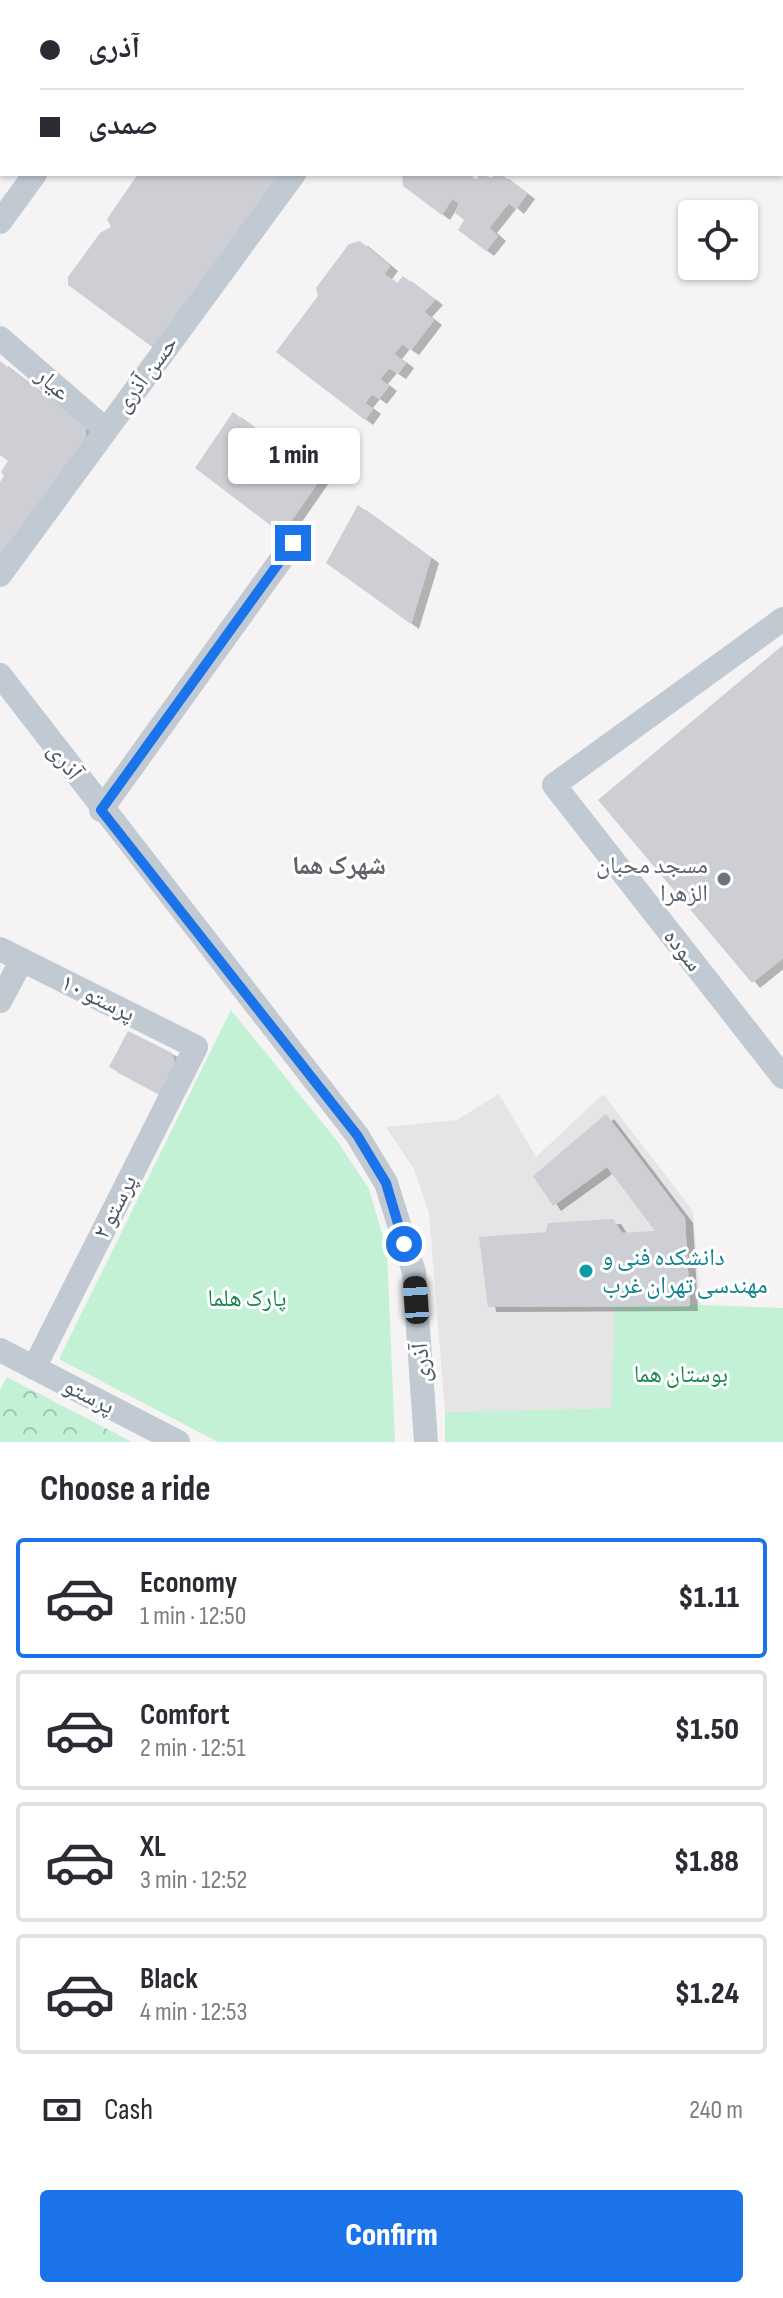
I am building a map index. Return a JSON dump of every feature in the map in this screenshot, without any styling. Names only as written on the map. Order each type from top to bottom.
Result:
[{"type":"street","points":[[0,222],[34,176]]},
{"type":"street","name":"حسن آذری","points":[[0,575],[293,176]]},
{"type":"street","name":"عیار","points":[[0,338],[105,429]]},
{"type":"street","points":[[101,810],[293,543]]},
{"type":"street","name":"سوده","points":[[783,619],[554,785],[783,1077]]},
{"type":"street","name":"آذری","points":[[0,675],[101,810],[357,1135],[386,1183],[414,1272],[426,1442]]},
{"type":"street","points":[[0,1001],[11,955]]},
{"type":"street","name":"پرستو ۱۰","points":[[11,955],[196,1047]]},
{"type":"street","name":"پرستو ۲","points":[[34,1368],[196,1047]]},
{"type":"street","name":"آذری","points":[[402,1239],[399,1273],[412,1442]]},
{"type":"street","name":"پرستو","points":[[0,1350],[178,1442]]},
{"type":"shaded area","points":[[499,1094],[536,1157],[603,1094],[693,1211],[701,1307],[690,1306],[611,1408],[445,1412],[429,1213],[414,1169],[386,1127],[457,1120]]},
{"type":"green space","name":"پارک هلما","points":[[231,1010],[338,1142],[369,1189],[387,1251],[395,1442],[218,1442],[59,1359]]},
{"type":"green space","name":"بوستان هما","points":[[615,1302],[783,1308],[783,1442],[445,1442],[445,1412],[611,1408]]},
{"type":"green space","points":[[7,1377],[132,1442],[0,1442],[0,1390]]},
{"type":"building","points":[[137,176],[283,176],[155,349],[68,285],[68,277],[100,233],[111,227],[107,219]]},
{"type":"building","points":[[402,176],[472,176],[476,181],[478,176],[504,176],[527,194],[516,209],[509,203],[489,228],[498,236],[486,251],[458,230],[464,220],[455,213],[459,203],[452,199],[442,215],[403,186]]},
{"type":"building","points":[[360,241],[390,266],[384,274],[397,283],[403,276],[435,300],[424,312],[434,320],[411,350],[402,344],[394,354],[406,363],[398,374],[389,368],[380,379],[389,386],[379,399],[372,394],[365,403],[373,409],[365,420],[276,352],[318,296],[316,288],[349,244]]},
{"type":"building","points":[[0,361],[85,426],[86,436],[0,563],[0,482],[4,476],[1,472],[8,461],[0,455]]},
{"type":"building","points":[[233,412],[321,478],[282,534],[195,468]]},
{"type":"building","points":[[358,505],[431,558],[411,624],[326,563]]},
{"type":"building","name":"مسجد محبان الزهرا","points":[[783,645],[783,958],[752,983],[598,800]]},
{"type":"building","points":[[128,1031],[172,1053],[175,1065],[159,1094],[109,1067]]},
{"type":"building","name":"دانشکده فنی و مهندسی تهران غرب","points":[[606,1114],[685,1218],[690,1306],[488,1307],[479,1237],[546,1232],[548,1223],[613,1219],[622,1233],[655,1231],[607,1167],[553,1206],[533,1176]]},
{"type":"place","name":"مسجد محبان الزهرا","points":[[724,879]]},
{"type":"place","name":"دانشکده فنی و مهندسی تهران غرب","points":[[586,1271]]},
{"type":"district","name":"شهرک هما","points":[[339,866]]},
{"type":"route","points":[[293,543],[101,810],[357,1135],[386,1183],[404,1244]]}]
